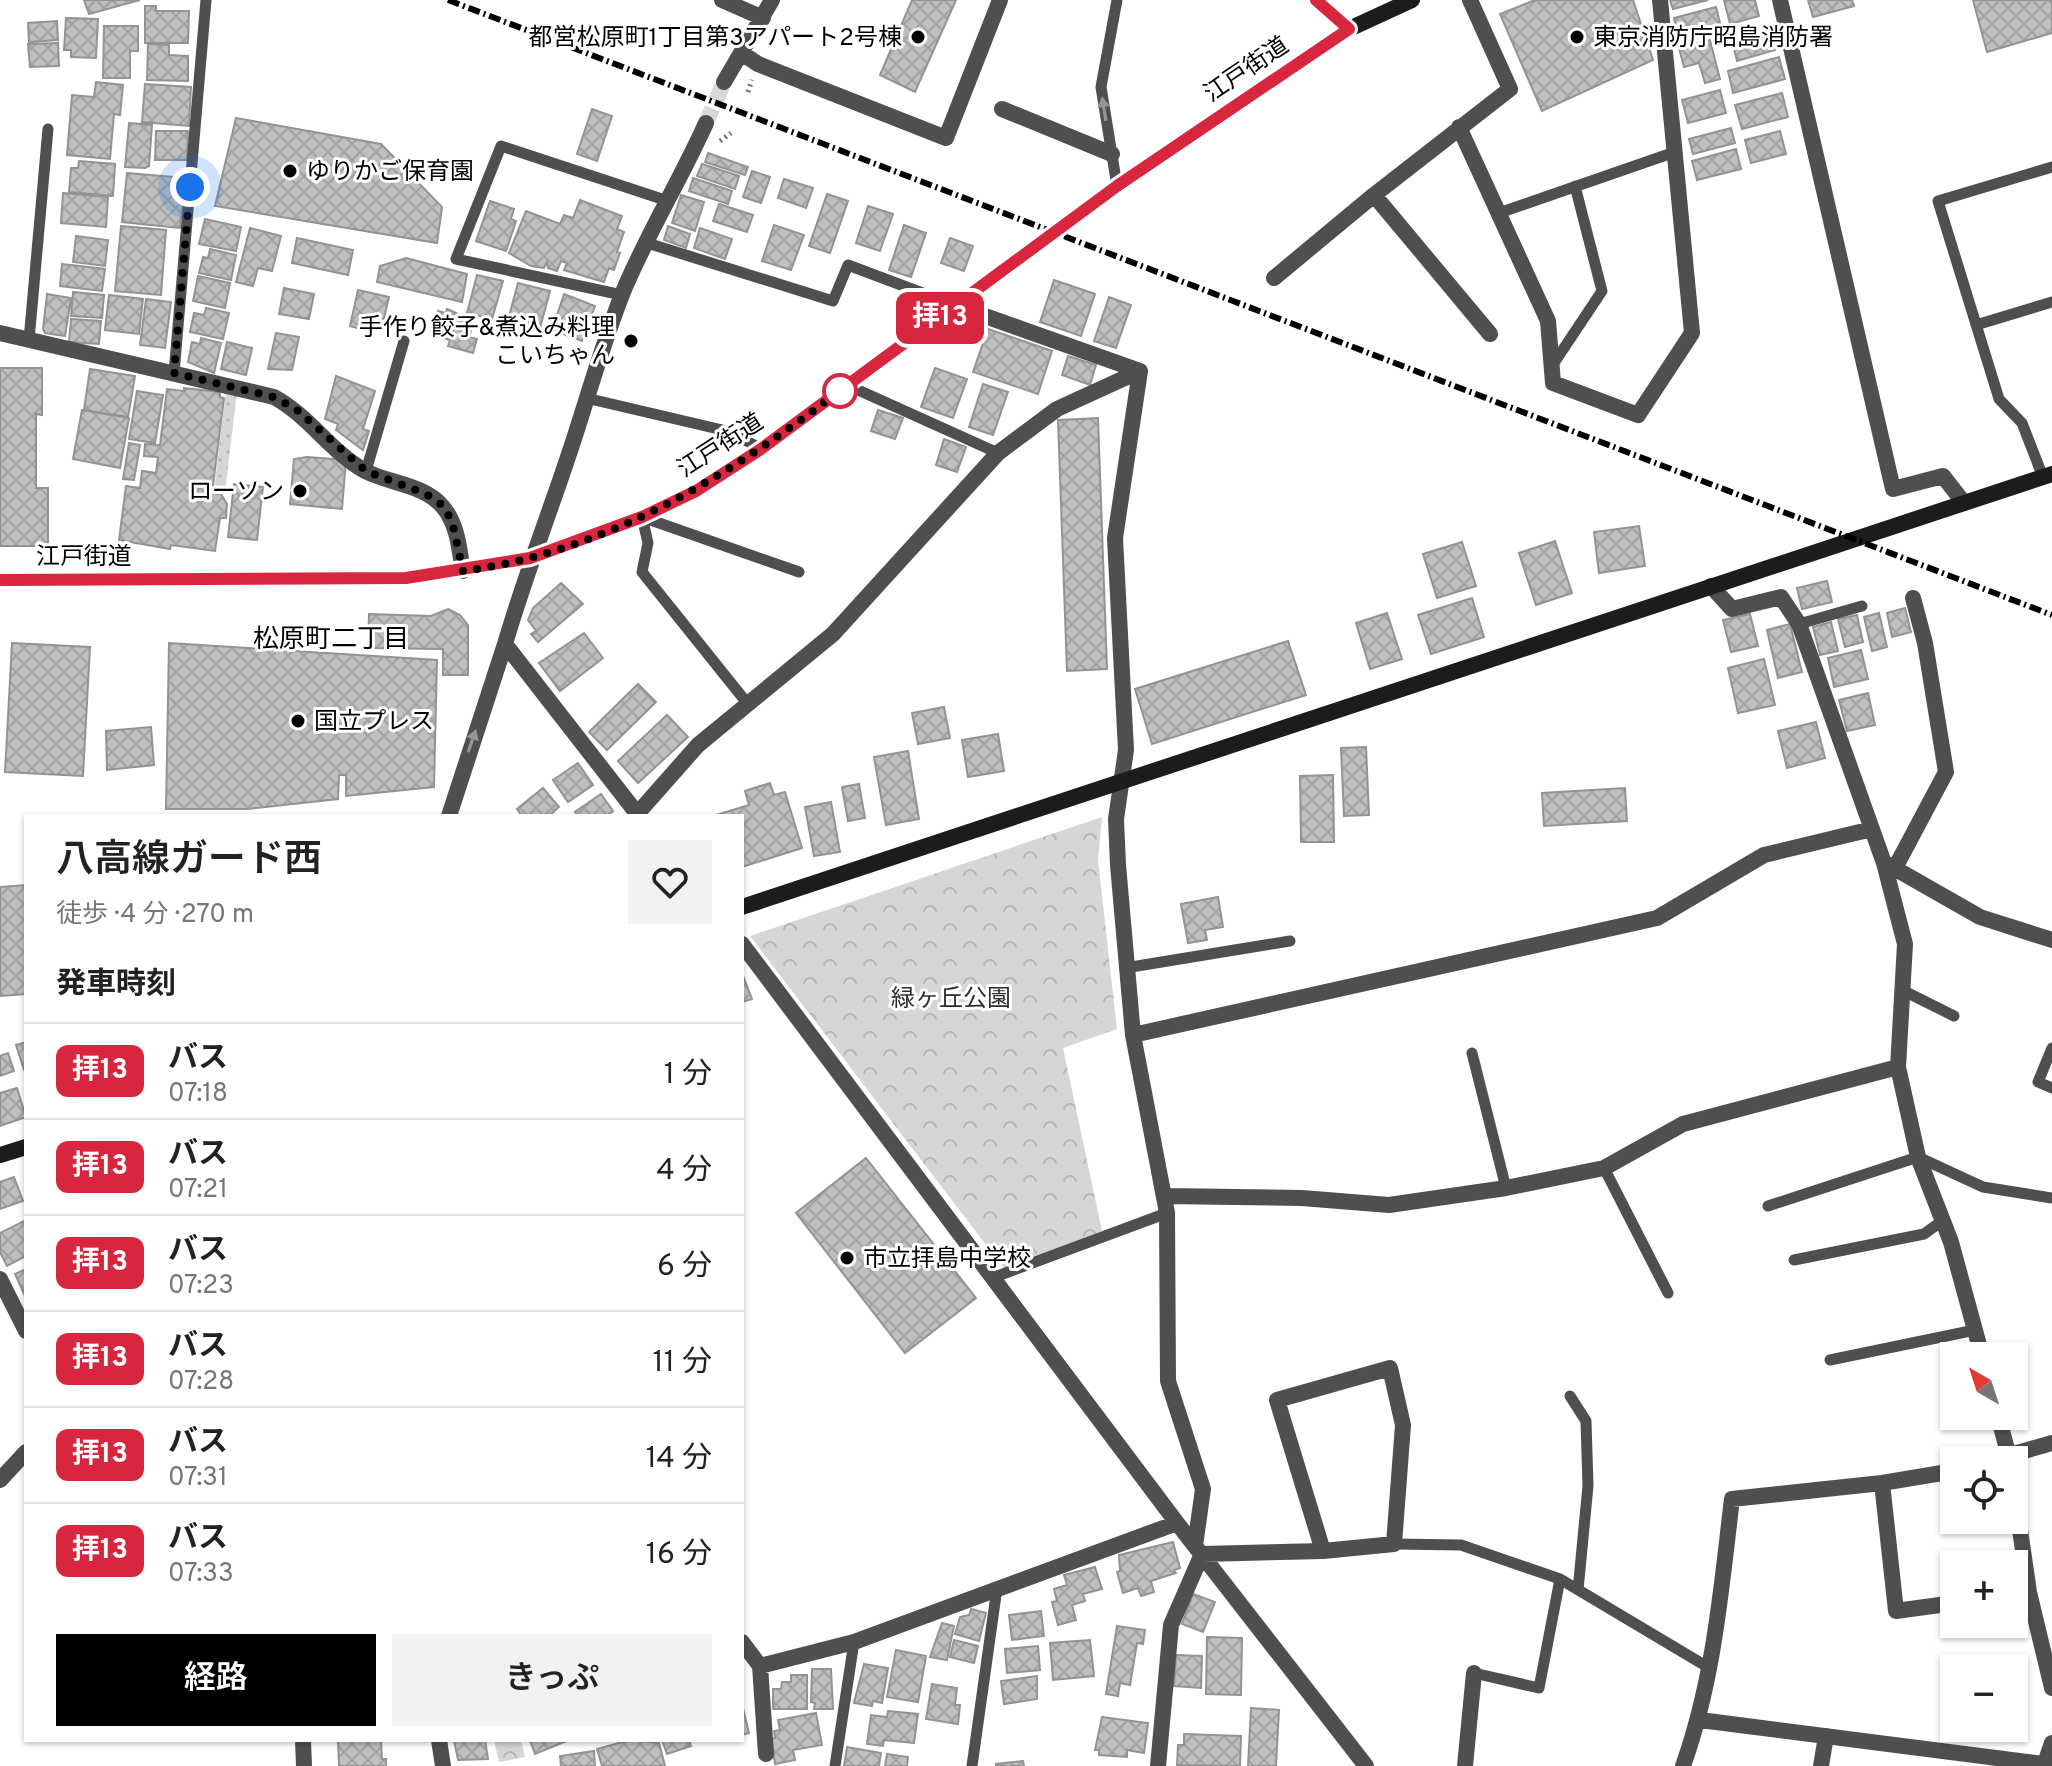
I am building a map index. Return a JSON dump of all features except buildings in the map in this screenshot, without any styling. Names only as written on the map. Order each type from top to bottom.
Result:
[{"type":"street","points":[[722,0],[763,18]]},
{"type":"street","points":[[724,82],[772,0]]},
{"type":"street","points":[[743,54],[946,138],[1000,0]]},
{"type":"street","points":[[1316,0],[1349,29]]},
{"type":"street","name":"江戸街道","points":[[0,580],[406,578],[530,558],[642,517],[696,491],[761,449],[1117,186],[1349,29],[1412,0]]},
{"type":"street","points":[[1274,278],[1510,89],[1470,0]]},
{"type":"street","points":[[1459,127],[1548,321],[1553,383],[1638,415],[1692,333],[1672,153],[1660,0]]},
{"type":"street","points":[[1780,0],[1893,489],[1943,476],[1964,503]]},
{"type":"street","points":[[1002,109],[1112,154]]},
{"type":"street","points":[[450,814],[530,558],[556,494],[622,295],[644,242],[706,123]]},
{"type":"street","points":[[1374,195],[1490,334]]},
{"type":"street","points":[[957,306],[1140,371]]},
{"type":"street","points":[[0,333],[274,397],[296,409],[366,471],[426,494],[442,505],[452,521],[463,571]]},
{"type":"street","points":[[637,814],[698,745],[833,634],[998,453],[1057,409],[1140,371]]},
{"type":"street","points":[[1140,371],[1115,538],[1126,750],[1116,819],[1125,968],[1133,1035],[1165,1205],[1168,1381],[1203,1489],[1198,1550],[1171,1625],[1158,1766]]},
{"type":"street","points":[[744,906],[2048,475]]},
{"type":"street","points":[[1711,586],[1732,609],[1781,597],[1799,624],[1872,829],[1890,866],[1905,944],[1898,1067],[1918,1157],[1942,1221],[1978,1342]]},
{"type":"street","points":[[1890,866],[1946,772],[1925,643],[1913,598]]},
{"type":"street","points":[[505,644],[635,814]]},
{"type":"street","points":[[1133,1035],[1657,918],[1764,855],[1872,829]]},
{"type":"street","points":[[1890,866],[1980,917],[2052,940]]},
{"type":"street","points":[[744,947],[1177,1523],[1366,1766]]},
{"type":"street","points":[[1165,1205],[1302,1198],[1389,1205],[1506,1188],[1604,1168],[1683,1124],[1898,1067]]},
{"type":"street","points":[[0,1155],[24,1148]]},
{"type":"street","points":[[0,1279],[24,1327]]},
{"type":"street","points":[[1198,1550],[1323,1551],[1394,1544],[1403,1425],[1390,1368],[1277,1400],[1323,1551]]},
{"type":"street","points":[[2028,1451],[2052,1443]]},
{"type":"street","points":[[0,1480],[24,1454]]},
{"type":"street","points":[[1683,1766],[1700,1720],[1711,1669],[1732,1499],[1882,1483],[1940,1473]]},
{"type":"street","points":[[1882,1483],[1896,1611],[1940,1605]]},
{"type":"street","points":[[760,1666],[854,1642],[1177,1523]]},
{"type":"street","points":[[2028,1606],[2048,1645],[2052,1688]]},
{"type":"street","points":[[744,1645],[760,1666],[766,1754]]},
{"type":"street","points":[[1465,1766],[1474,1673]]},
{"type":"street","points":[[1700,1720],[2044,1765],[2052,1746]]},
{"type":"street","points":[[1821,1766],[1826,1736]]},
{"type":"street","points":[[303,1742],[304,1766]]},
{"type":"street","points":[[439,1742],[443,1766]]},
{"type":"lane","points":[[174,373],[206,0]]},
{"type":"lane","points":[[1117,0],[1101,87],[1117,186]]},
{"type":"lane","points":[[29,340],[48,129]]},
{"type":"lane","points":[[622,295],[456,259],[501,146],[668,201]]},
{"type":"lane","points":[[1499,213],[1672,153]]},
{"type":"lane","points":[[2048,475],[2022,423],[1999,399],[1938,201],[2052,167]]},
{"type":"lane","points":[[1552,366],[1602,291],[1575,186]]},
{"type":"lane","points":[[644,242],[833,301],[848,265],[957,306]]},
{"type":"lane","points":[[1976,325],[2052,302]]},
{"type":"lane","points":[[366,471],[404,341]]},
{"type":"lane","points":[[847,385],[998,453]]},
{"type":"lane","points":[[586,398],[731,432],[761,449]]},
{"type":"lane","points":[[642,517],[799,572]]},
{"type":"lane","points":[[642,517],[648,543],[642,572],[747,703]]},
{"type":"lane","points":[[1799,624],[1862,606]]},
{"type":"lane","points":[[1125,968],[1290,941]]},
{"type":"lane","points":[[1902,990],[1954,1016]]},
{"type":"lane","points":[[2052,1048],[2038,1082],[2052,1088]]},
{"type":"lane","points":[[1472,1053],[1506,1188]]},
{"type":"lane","points":[[1768,1206],[1918,1157],[1983,1187],[2052,1198]]},
{"type":"lane","points":[[1604,1168],[1668,1293]]},
{"type":"lane","points":[[992,1278],[1165,1205]]},
{"type":"lane","points":[[1794,1260],[1924,1234],[1942,1221]]},
{"type":"lane","points":[[1830,1360],[1975,1330]]},
{"type":"lane","points":[[1570,1396],[1586,1421],[1588,1486],[1578,1590]]},
{"type":"lane","points":[[1394,1544],[1461,1545],[1560,1579],[1711,1669]]},
{"type":"lane","points":[[1474,1673],[1539,1688],[1560,1579]]},
{"type":"lane","points":[[972,1766],[997,1588]]},
{"type":"lane","points":[[835,1766],[854,1642]]},
{"type":"green space","points":[[226,392],[237,393],[225,491],[214,490]]},
{"type":"green space","name":"緑ヶ丘公園","points":[[1102,817],[1098,860],[1117,1029],[1063,1048],[1102,1231],[1006,1271],[750,936]]},
{"type":"green space","points":[[494,1742],[521,1742],[525,1757],[499,1762]]},
{"type":"tunnel","points":[[706,123],[724,82]]},
{"type":"railway","points":[[448,0],[2052,615]]},
{"type":"bus line","name":"拝13","points":[[0,580],[406,578],[491,567],[530,558],[642,517],[696,491],[761,449],[1117,186],[1349,29],[1316,0]]},
{"type":"place","name":"都営松原町1丁目第3アパート2号棟","points":[[918,37]]},
{"type":"place","name":"東京消防庁昭島消防署","points":[[1577,37]]},
{"type":"place","name":"ゆりかご保育園","points":[[290,171]]},
{"type":"place","name":"手作り餃子&煮込み料理 こいちゃん","points":[[631,341]]},
{"type":"place","name":"ローソン","points":[[300,491]]},
{"type":"place","name":"国立プレス","points":[[298,721]]},
{"type":"place","name":"市立拝島中学校","points":[[847,1258]]},
{"type":"district","name":"松原町二丁目","points":[[331,638]]},
{"type":"route","points":[[190,187],[174,373],[274,397],[296,409],[366,471],[426,494],[442,505],[452,521],[463,571],[530,558],[642,517],[696,491],[761,449],[847,385],[840,391]]}]
